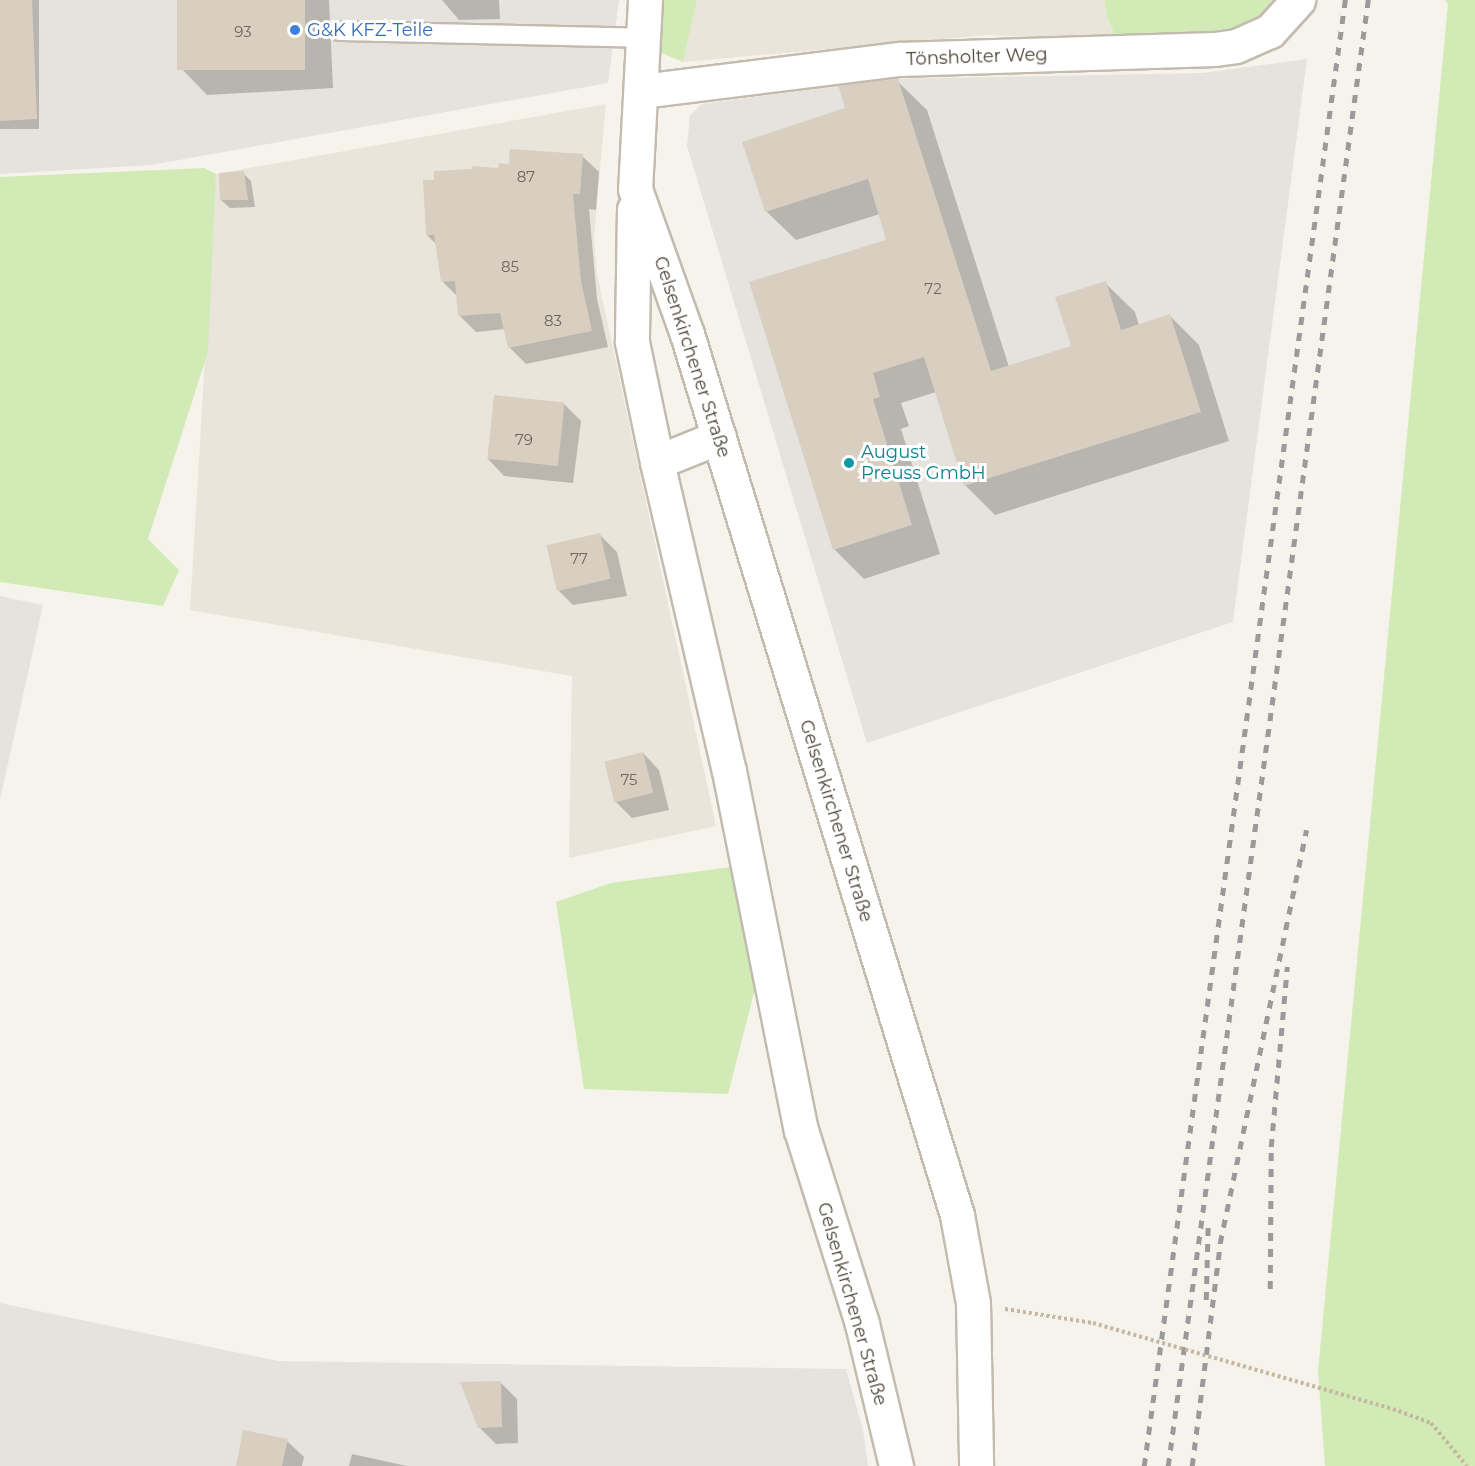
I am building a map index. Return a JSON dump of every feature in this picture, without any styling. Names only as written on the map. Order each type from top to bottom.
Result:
[{"type":"street","name":"Gelsenkirchener Straße","points":[[645,0],[635,189],[632,342],[657,462],[729,771],[801,1130],[862,1324],[896,1466]]},
{"type":"street","name":"Tönsholter Weg","points":[[641,91],[899,59],[1236,46],[1270,31],[1298,0]]},
{"type":"street","name":"Gelsenkirchener Straße","points":[[635,189],[719,438],[957,1215],[973,1303],[976,1466]]},
{"type":"street","points":[[657,462],[719,438]]},
{"type":"lane","points":[[339,31],[643,38]]},
{"type":"path","points":[[973,1303],[1093,1323],[1393,1409],[1431,1424],[1467,1466]]},
{"type":"shaded area","points":[[0,0],[619,0],[608,83],[151,165],[0,174]]},
{"type":"shaded area","points":[[697,0],[1104,0],[1107,19],[1118,42],[988,35],[683,62]]},
{"type":"shaded area","points":[[1307,59],[1233,622],[867,743],[687,146],[690,115],[702,104],[889,79],[1203,73]]},
{"type":"shaded area","points":[[606,104],[594,237],[597,274],[716,826],[569,858],[572,676],[190,610],[216,174]]},
{"type":"shaded area","points":[[0,596],[43,605],[0,800]]},
{"type":"shaded area","points":[[0,1303],[278,1361],[846,1369],[863,1430],[868,1466],[0,1466]]},
{"type":"green space","points":[[659,0],[697,0],[683,62],[652,49]]},
{"type":"green space","points":[[1104,0],[1284,0],[1236,36],[1118,42],[1107,18]]},
{"type":"green space","points":[[1445,0],[1475,0],[1475,1466],[1325,1466],[1318,1371],[1448,4]]},
{"type":"green space","points":[[204,168],[216,174],[208,352],[148,539],[179,570],[163,606],[0,582],[0,177]]},
{"type":"green space","points":[[731,867],[756,985],[728,1094],[584,1089],[556,902],[611,883]]},
{"type":"building","points":[[0,0],[32,0],[37,119],[0,121]]},
{"type":"building","points":[[177,0],[305,0],[305,70],[177,70]]},
{"type":"building","points":[[898,79],[991,371],[1071,346],[1055,297],[1106,281],[1121,330],[1170,314],[1201,412],[964,486],[924,357],[873,373],[880,397],[873,399],[912,525],[833,550],[749,282],[886,240],[868,179],[765,212],[742,142],[845,108],[838,85]]},
{"type":"building","points":[[510,149],[583,154],[580,194],[573,194],[581,281],[592,331],[508,348],[500,313],[458,316],[455,281],[441,282],[434,235],[426,235],[423,180],[434,180],[434,171],[472,169],[472,166],[498,168],[499,163],[509,164]]},
{"type":"building","points":[[244,171],[248,200],[220,200],[219,173]]},
{"type":"building","points":[[494,395],[565,402],[558,466],[487,459]]},
{"type":"building","points":[[600,533],[611,579],[557,591],[546,545]]},
{"type":"building","points":[[643,752],[653,793],[614,802],[604,762]]},
{"type":"building","points":[[501,1381],[502,1427],[478,1428],[460,1382]]},
{"type":"building","points":[[243,1430],[288,1439],[282,1466],[236,1466]]},
{"type":"railway","points":[[1144,1466],[1345,0]]},
{"type":"railway","points":[[1168,1466],[1368,0]]},
{"type":"railway","points":[[1192,1466],[1220,1243],[1306,830]]},
{"type":"railway","points":[[1270,1289],[1271,1147],[1287,967]]},
{"type":"railway","points":[[1206,1300],[1208,1225]]},
{"type":"place","name":"G&K KFZ-Teile","points":[[295,30]]},
{"type":"place","name":"August Preuss GmbH","points":[[849,463]]}]
